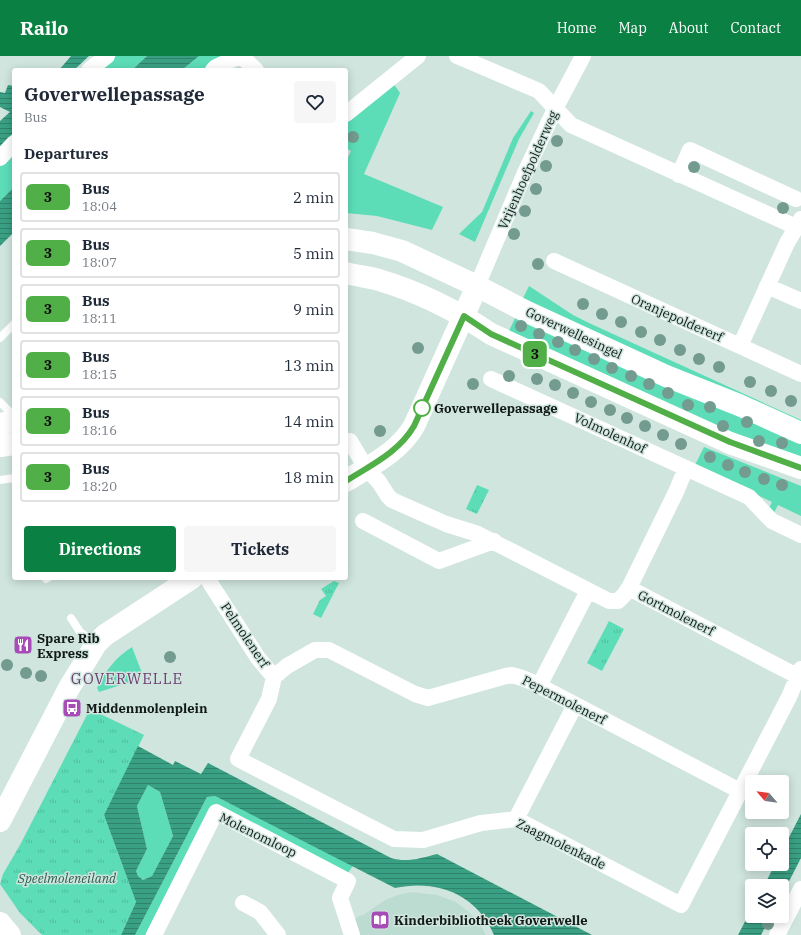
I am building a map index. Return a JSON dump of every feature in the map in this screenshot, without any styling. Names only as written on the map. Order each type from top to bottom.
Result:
[{"type":"main road","name":"Goverwellesingel","points":[[348,239],[373,243],[402,251],[478,286],[525,311],[659,373],[739,405],[801,434]]},
{"type":"main road","points":[[348,273],[379,280],[403,288],[464,316],[491,334],[730,442],[801,468]]},
{"type":"main road","points":[[348,480],[386,456],[407,438],[414,426],[478,286]]},
{"type":"main road","points":[[0,446],[12,444]]},
{"type":"main road","points":[[0,821],[69,688],[96,644],[105,635],[189,580]]},
{"type":"main road","points":[[0,923],[10,935]]},
{"type":"street","points":[[92,68],[107,56]]},
{"type":"street","points":[[215,68],[241,56],[254,68]]},
{"type":"street","points":[[348,112],[418,56]]},
{"type":"street","points":[[457,56],[538,91],[571,125],[679,175],[798,223],[787,243],[740,346]]},
{"type":"street","name":"Vrijenhoefpolderweg","points":[[478,286],[524,175],[555,108],[583,56]]},
{"type":"street","points":[[0,158],[12,145]]},
{"type":"street","points":[[679,175],[690,150],[796,199]]},
{"type":"street","name":"Oranjepoldererf","points":[[554,261],[801,374]]},
{"type":"street","points":[[767,286],[801,302]]},
{"type":"street","name":"Volmolenhof","points":[[491,379],[749,498],[772,521],[801,535]]},
{"type":"street","name":"Gortmolenerf","points":[[350,441],[366,468],[379,482],[392,500],[446,524],[478,534],[494,541],[609,601],[618,601],[629,588],[799,672],[789,697],[681,905]]},
{"type":"street","points":[[629,588],[676,492],[686,468]]},
{"type":"street","points":[[363,521],[439,560],[494,541]]},
{"type":"street","name":"Pelmolenerf","points":[[208,580],[258,658],[274,677],[269,699],[238,759]]},
{"type":"street","points":[[539,686],[588,591]]},
{"type":"street","name":"Pepermolenerf","points":[[274,677],[287,666],[315,650],[329,650],[416,694],[428,698],[512,675],[539,686],[740,791]]},
{"type":"street","points":[[516,819],[575,705]]},
{"type":"street","name":"Zaagmolenkade","points":[[238,759],[394,838],[424,840],[481,823],[516,819],[681,905]]},
{"type":"street","name":"Molenomloop","points":[[154,935],[216,812],[348,881],[340,898],[352,935]]},
{"type":"street","points":[[777,935],[801,889]]},
{"type":"street","points":[[243,903],[260,912],[278,935]]},
{"type":"lane","points":[[0,338],[12,326]]},
{"type":"lane","points":[[0,402],[10,416]]},
{"type":"lane","points":[[0,480],[12,478]]},
{"type":"lane","points":[[72,618],[80,632],[96,644]]},
{"type":"shaded area","points":[[71,56],[89,56],[76,68],[61,68]]},
{"type":"shaded area","points":[[147,56],[199,56],[184,68],[134,68]]},
{"type":"shaded area","points":[[8,85],[12,86],[12,134],[0,148],[0,121],[10,112],[0,107],[0,92],[5,93]]},
{"type":"shaded area","points":[[12,189],[12,234],[0,246],[0,201]]},
{"type":"shaded area","points":[[138,746],[173,765],[175,761],[201,774],[208,763],[391,858],[408,860],[437,854],[592,935],[494,935],[487,921],[477,909],[454,893],[440,888],[425,886],[395,888],[215,796],[207,797],[135,935],[121,935],[136,902],[104,815]],"holes":[[[148,785],[160,792],[173,836],[152,876],[143,880],[138,876],[136,871],[147,849],[137,806]]]},
{"type":"shaded area","points":[[801,814],[801,858],[789,881],[789,879],[768,879],[772,871],[789,871],[789,837]]},
{"type":"shaded area","points":[[411,892],[437,895],[456,902],[471,914],[480,924],[486,935],[359,935],[355,919],[361,915],[362,916],[385,900]]},
{"type":"shaded area","points":[[745,922],[745,923],[767,923],[761,935],[738,935]]},
{"type":"green space","points":[[116,56],[147,56],[134,68],[101,68]]},
{"type":"green space","points":[[199,56],[222,56],[205,68],[184,68]]},
{"type":"green space","points":[[393,83],[400,93],[364,174],[443,207],[432,230],[377,216],[348,213],[348,158],[351,151],[348,149],[348,119]]},
{"type":"green space","points":[[531,111],[534,113],[519,139],[475,242],[459,234],[482,212],[513,138]]},
{"type":"green space","points":[[12,151],[12,189],[0,201],[0,164]]},
{"type":"green space","points":[[529,286],[573,315],[589,323],[801,420],[801,428],[522,300]]},
{"type":"green space","points":[[516,316],[801,438],[801,461],[766,449],[507,335]]},
{"type":"green space","points":[[704,447],[801,486],[801,516],[778,505],[773,515],[768,510],[772,502],[695,465]]},
{"type":"green space","points":[[477,485],[489,490],[477,514],[466,509]]},
{"type":"green space","points":[[334,581],[339,583],[321,618],[313,614],[320,600],[326,596],[321,589]]},
{"type":"green space","points":[[609,621],[624,629],[602,671],[587,663]]},
{"type":"green space","points":[[132,647],[142,673],[140,679],[99,692],[97,688],[108,670],[116,660]]},
{"type":"green space","name":"Speelmoleneiland","points":[[90,709],[144,735],[104,815],[136,902],[121,935],[42,935],[20,913],[0,884],[3,874],[20,845]]},
{"type":"green space","points":[[148,785],[160,792],[173,836],[152,876],[143,880],[138,876],[136,871],[147,849],[137,806]]},
{"type":"green space","points":[[215,796],[353,866],[347,874],[212,806],[145,935],[135,935],[207,797]]},
{"type":"bus line","name":"3","points":[[348,480],[386,456],[407,438],[414,426],[464,316],[491,334],[730,442],[801,468]]},
{"type":"place","name":"Goverwellepassage","points":[[422,408]]},
{"type":"place","name":"Spare Rib Express","points":[[23,645]]},
{"type":"place","name":"Middenmolenplein","points":[[72,708]]},
{"type":"place","name":"Kinderbibliotheek Goverwelle","points":[[380,920]]},
{"type":"district","name":"GOVERWELLE","points":[[127,678]]}]
